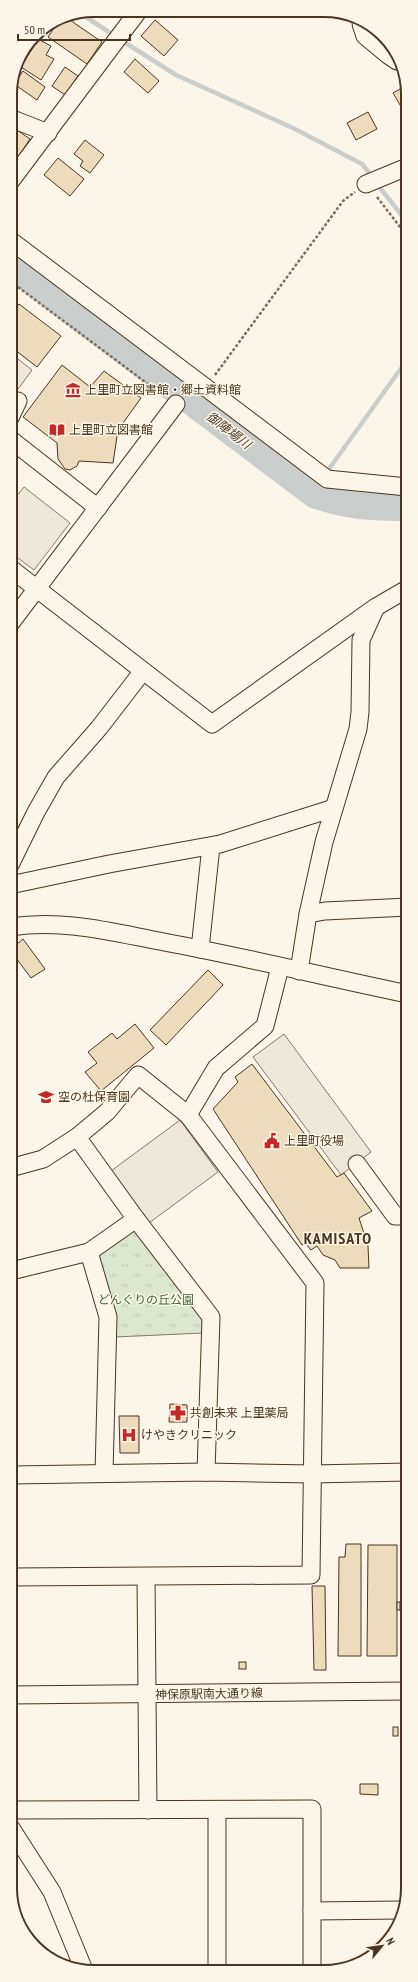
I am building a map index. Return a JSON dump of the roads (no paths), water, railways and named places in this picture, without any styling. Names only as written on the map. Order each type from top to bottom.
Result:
[{"type":"street","points":[[17,173],[134,17]]},
{"type":"street","points":[[362,26],[365,36],[392,58]]},
{"type":"street","points":[[17,121],[48,133]]},
{"type":"street","points":[[366,184],[401,169]]},
{"type":"street","points":[[17,245],[327,479],[401,486]]},
{"type":"street","points":[[17,615],[176,404]]},
{"type":"street","points":[[17,445],[98,508]]},
{"type":"street","points":[[17,573],[212,724],[376,607],[401,593]]},
{"type":"street","points":[[299,971],[308,914],[324,842],[358,729],[360,712],[361,640],[376,607]]},
{"type":"street","points":[[17,851],[36,812],[56,777],[99,728],[143,671]]},
{"type":"street","points":[[17,884],[109,864],[211,846],[334,808]]},
{"type":"street","points":[[200,949],[211,846]]},
{"type":"street","points":[[308,914],[325,911],[401,907]]},
{"type":"street","points":[[17,926],[36,923],[61,924],[200,949],[401,993]]},
{"type":"street","points":[[188,1115],[216,1068],[265,1026],[280,967]]},
{"type":"street","points":[[17,1166],[43,1159],[78,1137],[107,1112],[138,1075],[188,1115],[315,1283],[311,1575],[17,1577]]},
{"type":"street","points":[[78,1137],[136,1219],[211,1317],[206,1472]]},
{"type":"street","points":[[357,1164],[395,1216],[401,1216]]},
{"type":"street","points":[[17,1269],[89,1252],[136,1219]]},
{"type":"street","points":[[89,1252],[108,1317],[104,1473]]},
{"type":"street","points":[[17,1475],[206,1472],[312,1474],[401,1472]]},
{"type":"street","points":[[146,1577],[148,1810]]},
{"type":"street","name":"神保原駅南大通り線","points":[[17,1695],[401,1691]]},
{"type":"street","points":[[17,1810],[312,1809],[312,1965]]},
{"type":"street","points":[[217,1810],[217,1965]]},
{"type":"street","points":[[17,1837],[52,1892],[82,1964]]},
{"type":"street","points":[[312,1911],[397,1910]]},
{"type":"waterway","points":[[87,18],[115,36]]},
{"type":"waterway","points":[[121,40],[176,75],[293,128],[362,164],[373,178]]},
{"type":"waterway","points":[[377,184],[401,214]]},
{"type":"waterway","name":"御陣場川","points":[[17,270],[315,495],[350,504],[372,507],[401,508]]},
{"type":"waterway","points":[[329,469],[401,368]]},
{"type":"waterway","points":[[315,495],[321,485]]},
{"type":"place","name":"上里町立図書館・郷土資料館","points":[[73,390]]},
{"type":"place","name":"上里町立図書館","points":[[57,430]]},
{"type":"place","name":"空の杜保育園","points":[[46,1097]]},
{"type":"place","name":"上里町役場","points":[[272,1141]]},
{"type":"place","name":"共創未来 上里薬局","points":[[178,1413]]},
{"type":"place","name":"けやきクリニック","points":[[129,1435]]},
{"type":"district","name":"KAMISATO","points":[[338,1238]]},
{"type":"park label","name":"どんぐりの丘公園","points":[[146,1300]]}]
